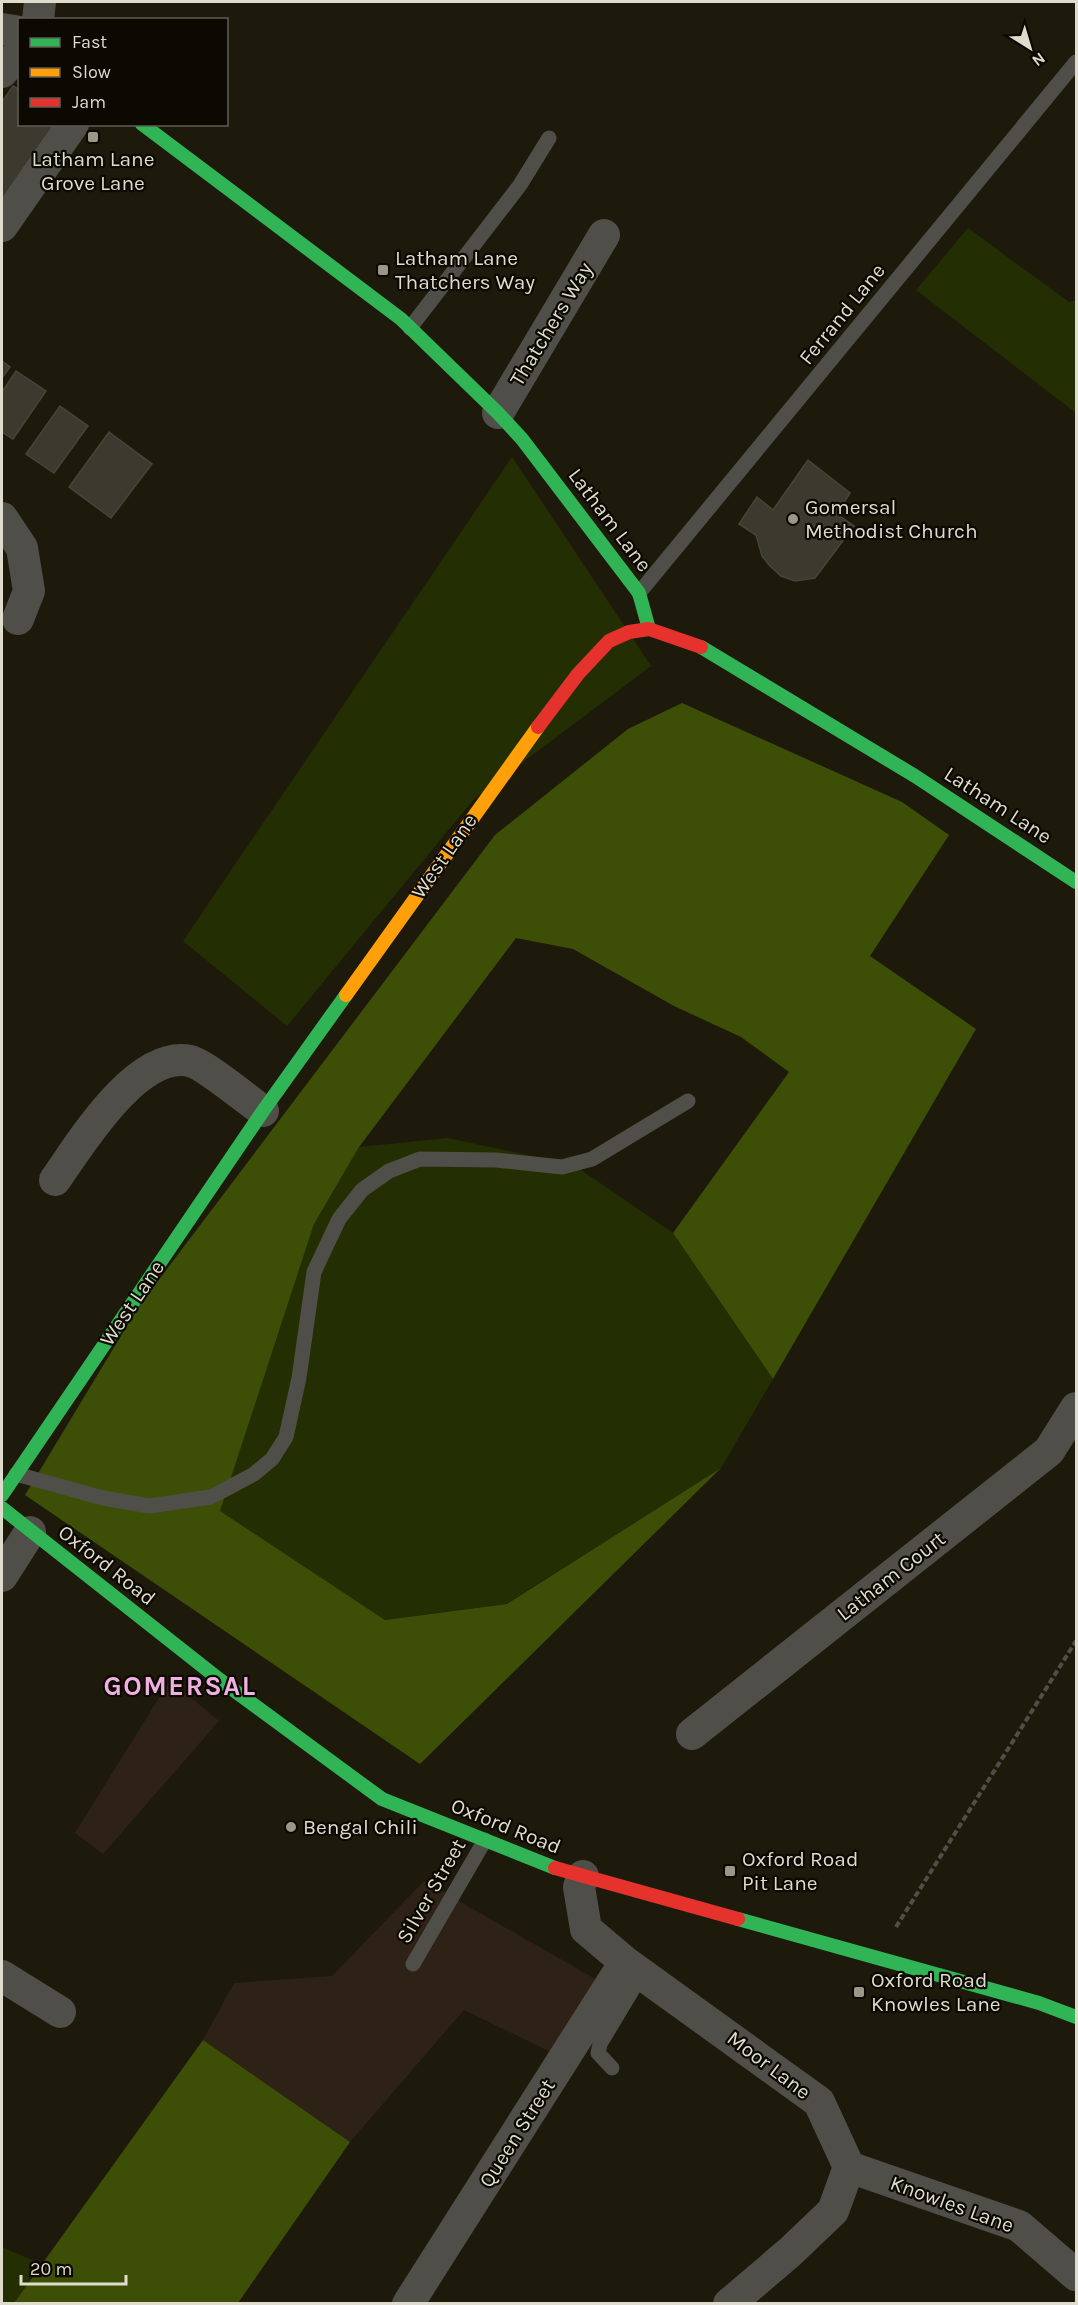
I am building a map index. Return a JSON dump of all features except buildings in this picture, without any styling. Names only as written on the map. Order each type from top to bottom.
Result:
[{"type":"street","points":[[38,18],[40,2]]},
{"type":"street","points":[[2,29],[18,32]]},
{"type":"street","points":[[2,72],[18,54]]},
{"type":"street","points":[[2,226],[72,126]]},
{"type":"street","name":"Latham Lane","points":[[145,126],[215,176],[410,328],[498,414],[522,439],[639,593],[649,629],[693,642],[915,776],[1077,882]]},
{"type":"street","name":"Thatchers Way","points":[[498,414],[603,235]]},
{"type":"street","points":[[2,518],[22,548],[29,591],[18,619]]},
{"type":"street","name":"West Lane","points":[[2,1495],[262,1111],[473,815],[578,674],[609,641],[629,632],[649,629]]},
{"type":"street","points":[[55,1180],[92,1126],[129,1086],[160,1063],[191,1061],[262,1111]]},
{"type":"street","name":"Latham Court","points":[[692,1734],[1049,1451],[1077,1408]]},
{"type":"street","name":"Oxford Road","points":[[2,1508],[220,1680],[382,1799],[558,1870],[877,1957],[1039,2003],[1077,2017]]},
{"type":"street","points":[[2,1576],[30,1532]]},
{"type":"street","name":"Moor Lane","points":[[583,1876],[579,1887],[585,1929],[634,1968],[819,2102],[849,2167]]},
{"type":"street","name":"Queen Street","points":[[408,2304],[634,1968]]},
{"type":"street","points":[[2,1976],[60,2012]]},
{"type":"street","points":[[729,2304],[790,2252],[832,2211],[849,2167]]},
{"type":"street","name":"Knowles Lane","points":[[849,2167],[1019,2226],[1077,2275]]},
{"type":"lane","name":"Ferrand Lane","points":[[639,593],[1077,62]]},
{"type":"lane","points":[[410,328],[520,185],[549,138]]},
{"type":"lane","points":[[16,1474],[103,1498],[149,1506],[211,1497],[254,1474],[272,1459],[286,1437],[299,1378],[314,1272],[339,1218],[362,1190],[389,1171],[420,1159],[496,1161],[562,1167],[592,1159],[688,1101]]},
{"type":"lane","name":"Silver Street","points":[[413,1964],[485,1840]]},
{"type":"lane","points":[[612,2068],[598,2053],[634,1968]]},
{"type":"path","points":[[877,1957],[1077,1641]]},
{"type":"shaded area","points":[[170,1680],[219,1721],[103,1854],[75,1833]]},
{"type":"shaded area","points":[[424,1881],[599,1981],[555,2054],[464,2010],[350,2142],[203,2040],[234,1983],[332,1976]]},
{"type":"green space","points":[[968,228],[1069,302],[1076,300],[1076,413],[916,290]]},
{"type":"green space","points":[[512,457],[651,666],[474,799],[287,1026],[183,941]]},
{"type":"green space","points":[[682,703],[902,802],[949,835],[870,956],[976,1029],[773,1379],[673,1233],[789,1072],[741,1037],[674,1006],[573,949],[516,938],[359,1147],[314,1224],[220,1511],[385,1620],[507,1604],[721,1468],[420,1764],[25,1495],[139,1306],[495,835],[628,729]]},
{"type":"green space","points":[[448,1138],[574,1165],[673,1233],[773,1379],[721,1468],[506,1604],[385,1620],[219,1512],[314,1224],[359,1147]]},
{"type":"green space","points":[[203,2040],[350,2142],[238,2303],[14,2303]]},
{"type":"green space","points":[[2,2247],[41,2264],[14,2303],[2,2303]]},
{"type":"traffic: fast","points":[[145,126],[401,319],[498,413],[522,439],[639,593],[649,629]]},
{"type":"traffic: fast","points":[[701,647],[915,776],[1076,882]]},
{"type":"traffic: fast","points":[[2,1495],[263,1111],[346,995]]},
{"type":"traffic: fast","points":[[2,1508],[220,1680],[382,1799],[555,1868]]},
{"type":"traffic: fast","points":[[738,1919],[1039,2003],[1076,2017]]},
{"type":"traffic: slow","points":[[346,995],[538,727]]},
{"type":"traffic: jam","points":[[538,727],[578,674],[609,641],[629,632],[649,629],[701,647]]},
{"type":"traffic: jam","points":[[555,1868],[738,1919]]},
{"type":"place","name":"Latham Lane Grove Lane","points":[[93,137]]},
{"type":"place","name":"Latham Lane Thatchers Way","points":[[383,270]]},
{"type":"place","name":"Gomersal Methodist Church","points":[[793,519]]},
{"type":"place","name":"Bengal Chili","points":[[291,1827]]},
{"type":"place","name":"Oxford Road Pit Lane","points":[[730,1871]]},
{"type":"place","name":"Oxford Road Knowles Lane","points":[[859,1992]]},
{"type":"district","name":"GOMERSAL","points":[[180,1686]]}]
